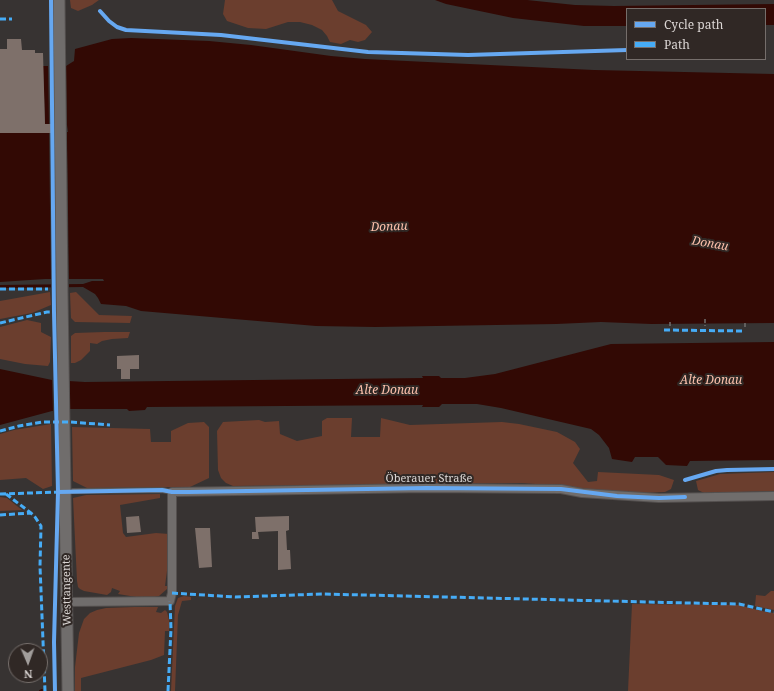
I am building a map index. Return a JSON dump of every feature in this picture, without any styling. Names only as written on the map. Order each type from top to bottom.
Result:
[{"type":"main road","name":"Westtangente","points":[[59,0],[63,351],[69,490],[68,691]]},
{"type":"street","name":"Öberauer Straße","points":[[172,492],[426,488],[561,489],[596,494],[659,498],[774,496]]},
{"type":"street","points":[[68,602],[170,601],[172,593],[172,492]]},
{"type":"lane","points":[[69,490],[162,490],[172,492]]},
{"type":"path","points":[[705,319],[705,326]]},
{"type":"path","points":[[745,321],[745,327]]},
{"type":"path","points":[[670,322],[670,328]]},
{"type":"shaded area","points":[[70,0],[99,0],[78,11],[71,8]]},
{"type":"shaded area","points":[[225,0],[332,0],[338,11],[366,25],[372,32],[365,40],[358,42],[350,40],[341,44],[330,42],[322,30],[312,25],[300,22],[288,22],[266,29],[248,28],[227,21],[223,14]]},
{"type":"shaded area","points":[[50,292],[51,305],[32,313],[0,319],[0,301]]},
{"type":"shaded area","points":[[76,292],[99,315],[132,316],[130,323],[75,322],[71,318],[70,293]]},
{"type":"shaded area","points":[[27,320],[41,323],[41,332],[51,337],[50,362],[48,366],[25,364],[0,359],[0,327]]},
{"type":"shaded area","points":[[130,332],[128,338],[112,339],[102,341],[97,344],[90,343],[90,351],[81,360],[71,363],[71,336],[75,333]]},
{"type":"shaded area","points":[[327,418],[352,418],[351,437],[380,437],[381,418],[410,425],[502,422],[519,424],[557,432],[575,442],[580,449],[573,463],[588,482],[597,481],[598,472],[659,475],[674,480],[671,489],[665,492],[643,493],[579,489],[522,483],[233,486],[226,483],[221,478],[218,470],[217,431],[223,422],[259,420],[265,422],[279,421],[280,434],[297,441],[322,436],[322,421]]},
{"type":"shaded area","points":[[204,422],[209,427],[209,478],[190,487],[87,488],[73,481],[72,427],[150,429],[151,442],[171,442],[171,431],[188,423]]},
{"type":"shaded area","points":[[51,424],[52,486],[43,489],[26,478],[0,480],[0,434],[14,430]]},
{"type":"shaded area","points":[[774,472],[774,491],[704,493],[698,490],[696,481],[720,474]]},
{"type":"shaded area","points":[[160,494],[160,498],[120,505],[123,533],[126,537],[156,533],[169,534],[170,570],[167,571],[165,586],[167,586],[167,589],[159,596],[136,597],[118,594],[120,591],[112,588],[111,592],[107,595],[80,589],[77,581],[73,498],[86,495]]},
{"type":"shaded area","points":[[0,497],[7,498],[22,510],[0,511]]},
{"type":"shaded area","points":[[771,591],[774,591],[774,610],[755,606],[756,595],[765,596]]},
{"type":"shaded area","points":[[184,596],[191,597],[191,600],[182,601],[178,615],[175,691],[171,691],[175,606],[178,598]]},
{"type":"shaded area","points":[[632,604],[738,605],[774,613],[774,691],[628,691]]},
{"type":"shaded area","points":[[158,607],[156,612],[161,613],[165,610],[167,612],[169,631],[165,631],[164,655],[151,660],[81,678],[81,691],[75,691],[75,667],[79,633],[84,619],[90,613],[97,610],[106,608]]},
{"type":"water","points":[[435,0],[527,0],[575,5],[614,6],[774,4],[774,25],[766,25],[766,8],[626,8],[626,26],[584,26],[513,18],[446,4]]},
{"type":"water","name":"Donau","points":[[131,38],[209,41],[365,59],[594,70],[774,74],[774,323],[651,324],[601,322],[375,327],[316,326],[141,311],[126,306],[101,304],[95,294],[83,287],[0,288],[0,285],[83,284],[92,281],[104,281],[103,279],[45,279],[0,282],[0,133],[68,132],[67,125],[45,124],[43,66],[66,66],[74,61],[75,49],[112,39]]},
{"type":"water","name":"Alte Donau","points":[[774,342],[774,460],[690,461],[687,466],[666,465],[658,457],[635,457],[632,462],[612,459],[609,448],[599,435],[591,429],[501,408],[477,404],[442,404],[439,407],[422,407],[423,405],[147,407],[145,410],[129,411],[127,409],[68,409],[52,411],[0,425],[0,369],[52,380],[85,382],[423,378],[422,376],[465,378],[495,374],[611,344]]},
{"type":"pier","points":[[48,66],[66,66],[69,289],[51,289],[49,131],[66,129],[65,126],[49,126]]},
{"type":"pier","points":[[52,378],[70,380],[70,411],[53,413]]},
{"type":"building","points":[[7,39],[21,39],[22,50],[35,50],[35,53],[43,53],[45,124],[53,124],[53,133],[0,133],[0,49],[7,49]]},
{"type":"building","points":[[139,355],[139,369],[130,369],[130,379],[121,379],[121,369],[117,369],[117,356]]},
{"type":"building","points":[[139,516],[141,532],[127,533],[126,517]]},
{"type":"building","points":[[289,516],[289,530],[286,531],[287,550],[290,550],[291,569],[278,570],[278,531],[258,532],[259,539],[252,539],[252,532],[256,532],[255,517]]},
{"type":"building","points":[[195,528],[210,528],[212,567],[199,568]]},
{"type":"marked path","points":[[0,19],[12,19]]},
{"type":"marked path","points":[[0,289],[48,289]]},
{"type":"marked path","points":[[0,323],[47,312],[54,312]]},
{"type":"marked path","points":[[664,330],[745,331]]},
{"type":"marked path","points":[[0,431],[43,422],[71,422],[110,425]]},
{"type":"marked path","points":[[0,494],[61,492]]},
{"type":"marked path","points":[[6,494],[31,513]]},
{"type":"marked path","points":[[0,515],[31,513],[41,526],[40,566],[45,691]]},
{"type":"marked path","points":[[172,593],[235,597],[323,594],[739,604],[774,612]]},
{"type":"marked path","points":[[168,691],[171,629],[170,601]]},
{"type":"cycle path","points":[[51,0],[54,312],[58,492],[54,642],[55,691]]},
{"type":"cycle path","points":[[100,11],[117,27],[126,30],[221,35],[368,52],[468,55],[626,50]]},
{"type":"cycle path","points":[[685,480],[716,471],[774,469]]},
{"type":"cycle path","points":[[58,492],[162,490],[172,492],[188,492],[426,488],[561,489],[617,496],[659,498],[685,497]]}]
